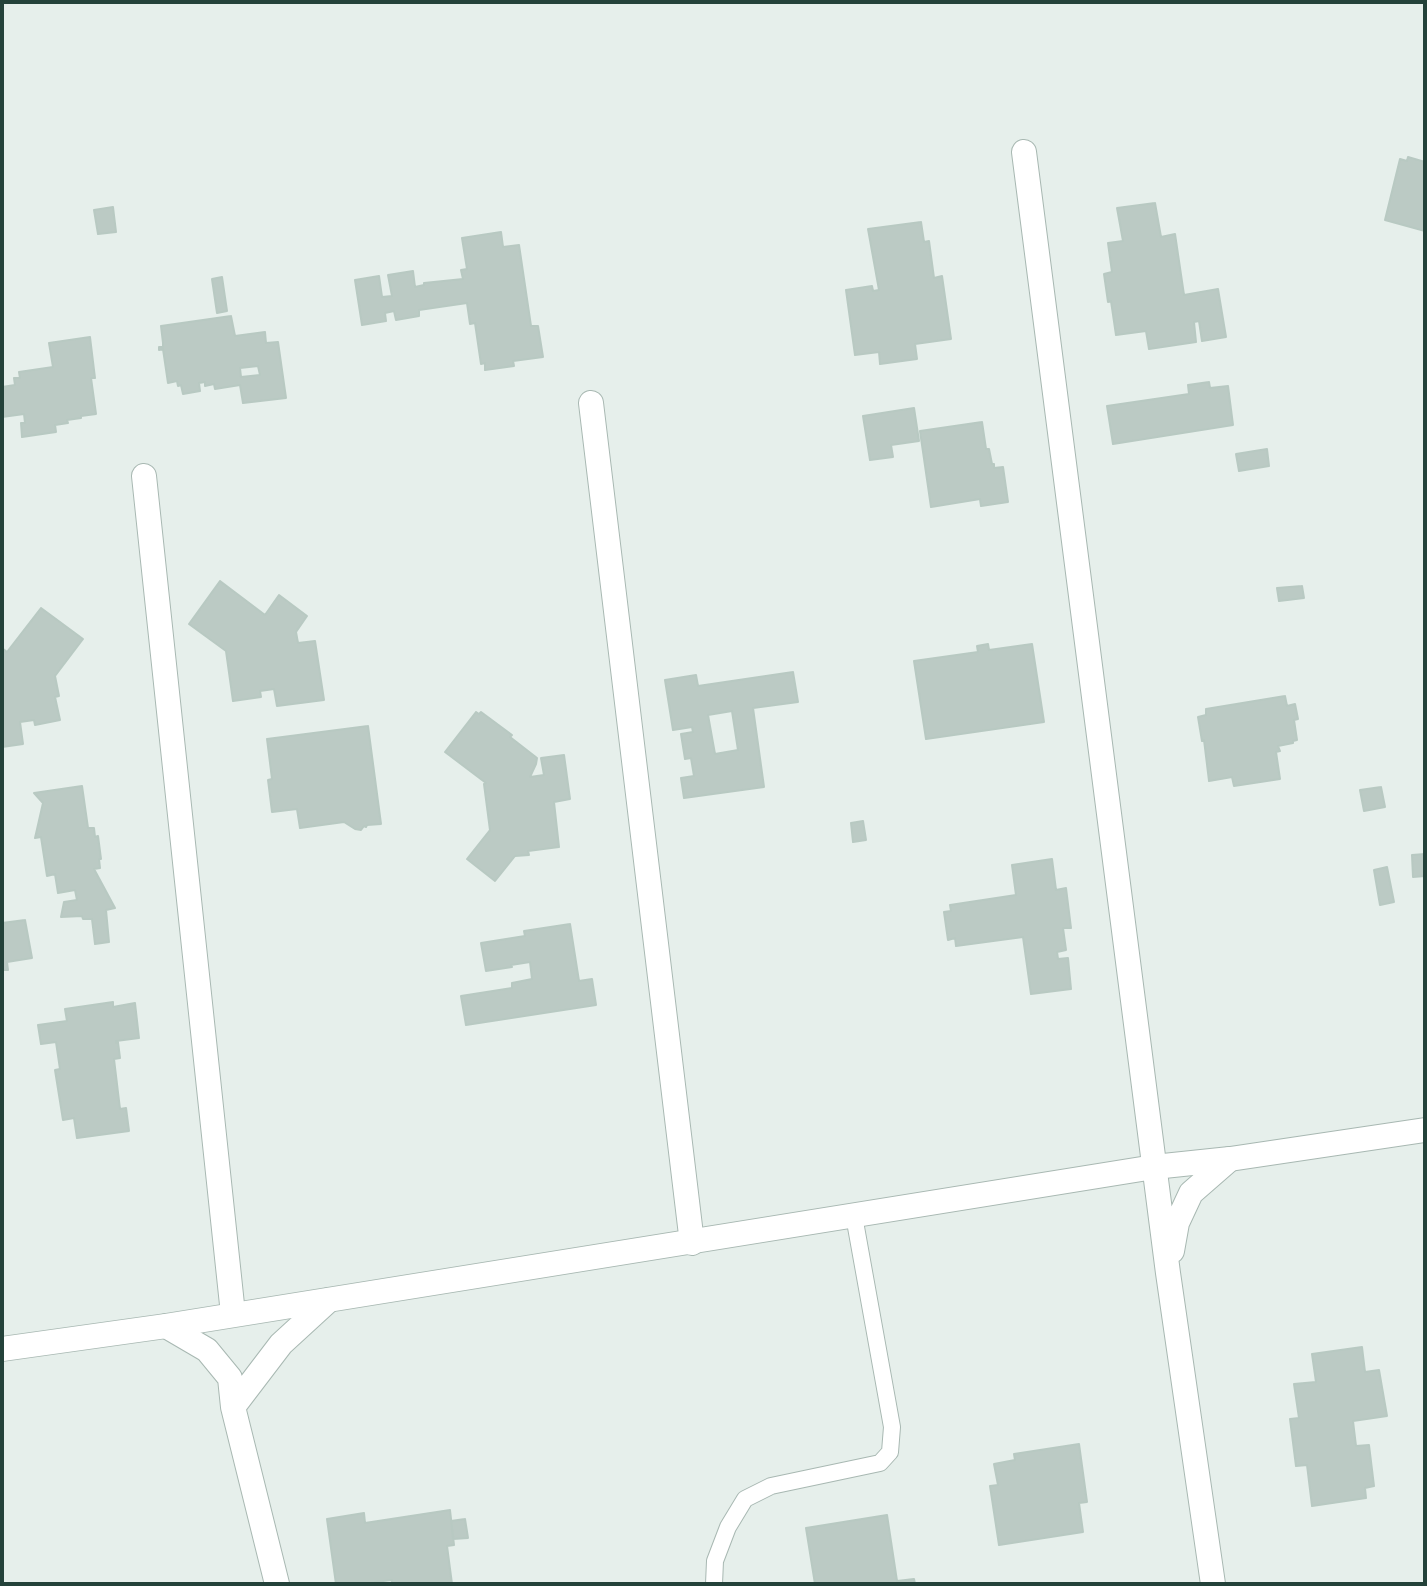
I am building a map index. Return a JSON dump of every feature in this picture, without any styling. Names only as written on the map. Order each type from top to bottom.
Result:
[{"type":"street","points":[[1024,152],[1154,1167],[1213,1584]]},
{"type":"street","points":[[591,403],[692,1243]]},
{"type":"street","points":[[144,476],[233,1314]]},
{"type":"street","points":[[2,1349],[692,1243],[1154,1167],[1425,1130]]},
{"type":"street","points":[[1168,1273],[1177,1223],[1191,1193],[1230,1159]]},
{"type":"street","points":[[233,1407],[281,1344],[329,1300]]},
{"type":"street","points":[[166,1326],[207,1350],[230,1378],[233,1407],[277,1584]]},
{"type":"lane","points":[[714,1584],[715,1561],[728,1527],[745,1499],[771,1486],[880,1463],[890,1452],[892,1427],[854,1216]]},
{"type":"building","points":[[1408,157],[1425,162],[1425,231],[1385,220],[1400,159],[1407,161]]},
{"type":"building","points":[[1155,203],[1161,237],[1175,234],[1184,295],[1218,289],[1226,337],[1202,341],[1199,321],[1194,322],[1196,342],[1149,349],[1146,331],[1116,335],[1104,274],[1112,272],[1108,243],[1123,241],[1117,208]]},
{"type":"building","points":[[113,207],[116,232],[98,234],[94,210]]},
{"type":"building","points":[[921,222],[924,242],[929,241],[934,278],[942,276],[951,339],[915,344],[917,359],[880,364],[879,352],[855,355],[846,290],[872,286],[873,291],[879,290],[868,229]]},
{"type":"building","points":[[501,232],[503,247],[519,245],[531,326],[538,326],[543,357],[513,361],[514,366],[485,370],[485,363],[481,364],[475,323],[470,324],[467,303],[419,310],[419,316],[396,320],[394,311],[385,313],[386,321],[362,325],[355,280],[379,276],[382,297],[392,296],[388,275],[413,271],[415,287],[424,283],[463,279],[461,270],[467,269],[462,238]]},
{"type":"building","points":[[222,277],[227,311],[217,313],[212,279]]},
{"type":"building","points":[[231,316],[235,336],[265,332],[266,343],[278,342],[286,398],[243,403],[240,385],[215,389],[214,384],[205,386],[205,382],[199,383],[200,391],[183,394],[177,381],[168,383],[163,349],[159,350],[163,347],[161,326]],"holes":[[[258,366],[260,375],[241,377],[240,368]]]},
{"type":"building","points":[[90,337],[96,414],[55,425],[56,432],[22,437],[24,414],[2,417],[2,387],[15,385],[14,378],[20,378],[19,372],[53,367],[49,343]]},
{"type":"building","points":[[1209,382],[1210,388],[1228,386],[1233,425],[1113,444],[1107,406],[1189,394],[1188,385]]},
{"type":"building","points":[[914,408],[919,441],[891,445],[893,457],[870,460],[863,416]]},
{"type":"building","points":[[982,422],[992,464],[994,468],[1003,467],[1008,502],[981,506],[980,499],[931,507],[920,431]]},
{"type":"building","points":[[1267,449],[1269,466],[1239,471],[1236,454]]},
{"type":"building","points":[[220,581],[265,615],[279,595],[307,616],[296,632],[298,643],[315,641],[324,700],[277,706],[274,689],[260,691],[261,697],[233,701],[226,651],[189,624]]},
{"type":"building","points":[[1302,586],[1304,598],[1279,601],[1277,588]]},
{"type":"building","points":[[41,608],[83,639],[55,676],[60,720],[35,725],[34,720],[20,722],[23,744],[2,747],[2,648],[7,652]]},
{"type":"building","points":[[988,644],[989,650],[1032,644],[1044,722],[926,739],[914,661],[978,652],[977,646]]},
{"type":"building","points":[[793,672],[798,702],[753,708],[764,787],[684,798],[681,778],[694,776],[691,758],[685,759],[681,734],[693,732],[692,727],[673,730],[665,680],[696,675],[698,686]],"holes":[[[732,711],[738,750],[715,754],[708,715]]]},
{"type":"building","points":[[1285,696],[1287,706],[1295,704],[1297,740],[1278,746],[1280,779],[1234,786],[1232,777],[1209,781],[1198,717],[1206,715],[1206,709]]},
{"type":"building","points":[[476,712],[481,712],[512,735],[510,737],[537,758],[530,777],[544,775],[541,758],[564,755],[570,799],[554,802],[559,847],[515,856],[495,881],[467,859],[490,830],[486,783],[445,752]]},
{"type":"building","points":[[368,726],[381,824],[367,825],[361,830],[344,822],[300,828],[297,809],[272,812],[267,739]]},
{"type":"building","points":[[82,786],[88,828],[94,828],[95,837],[98,836],[100,868],[94,869],[115,908],[106,910],[109,942],[95,944],[92,919],[61,917],[64,902],[77,900],[75,890],[58,893],[55,874],[47,876],[41,837],[35,838],[43,803],[34,793]]},
{"type":"building","points":[[1381,787],[1385,807],[1364,811],[1360,790]]},
{"type":"building","points":[[863,821],[866,840],[853,842],[851,823]]},
{"type":"building","points":[[1425,854],[1425,876],[1413,877],[1412,855]]},
{"type":"building","points":[[1052,859],[1056,890],[1066,888],[1071,928],[1063,928],[1066,950],[1057,952],[1058,959],[1068,958],[1071,989],[1031,994],[1023,937],[956,946],[955,938],[948,940],[944,912],[951,911],[950,905],[1016,895],[1012,865]]},
{"type":"building","points":[[1387,867],[1394,902],[1380,905],[1374,870]]},
{"type":"building","points":[[25,920],[32,958],[7,962],[8,970],[2,970],[2,923]]},
{"type":"building","points":[[570,924],[579,981],[592,979],[596,1005],[466,1025],[461,996],[512,988],[512,983],[532,979],[530,962],[486,971],[481,943],[525,936],[524,931]]},
{"type":"building","points":[[113,1002],[113,1007],[135,1003],[139,1038],[116,1041],[120,1058],[114,1059],[120,1109],[126,1108],[129,1131],[77,1138],[74,1118],[63,1120],[55,1070],[60,1069],[56,1042],[41,1044],[38,1025],[67,1021],[65,1009]]},
{"type":"building","points":[[1362,1347],[1365,1372],[1379,1370],[1387,1416],[1353,1421],[1356,1446],[1369,1445],[1374,1486],[1365,1488],[1366,1498],[1312,1506],[1307,1465],[1296,1466],[1290,1419],[1299,1418],[1294,1384],[1316,1382],[1312,1354]]},
{"type":"building","points":[[1079,1444],[1087,1502],[1079,1503],[1083,1532],[999,1545],[990,1486],[998,1485],[994,1464],[1015,1460],[1014,1454]]},
{"type":"building","points":[[450,1510],[454,1545],[447,1546],[452,1584],[392,1584],[392,1580],[375,1584],[336,1584],[327,1519],[364,1513],[365,1523]]},
{"type":"building","points":[[887,1515],[897,1581],[914,1579],[915,1584],[815,1584],[806,1528]]},
{"type":"building","points":[[465,1519],[468,1538],[453,1539],[451,1521]]}]
